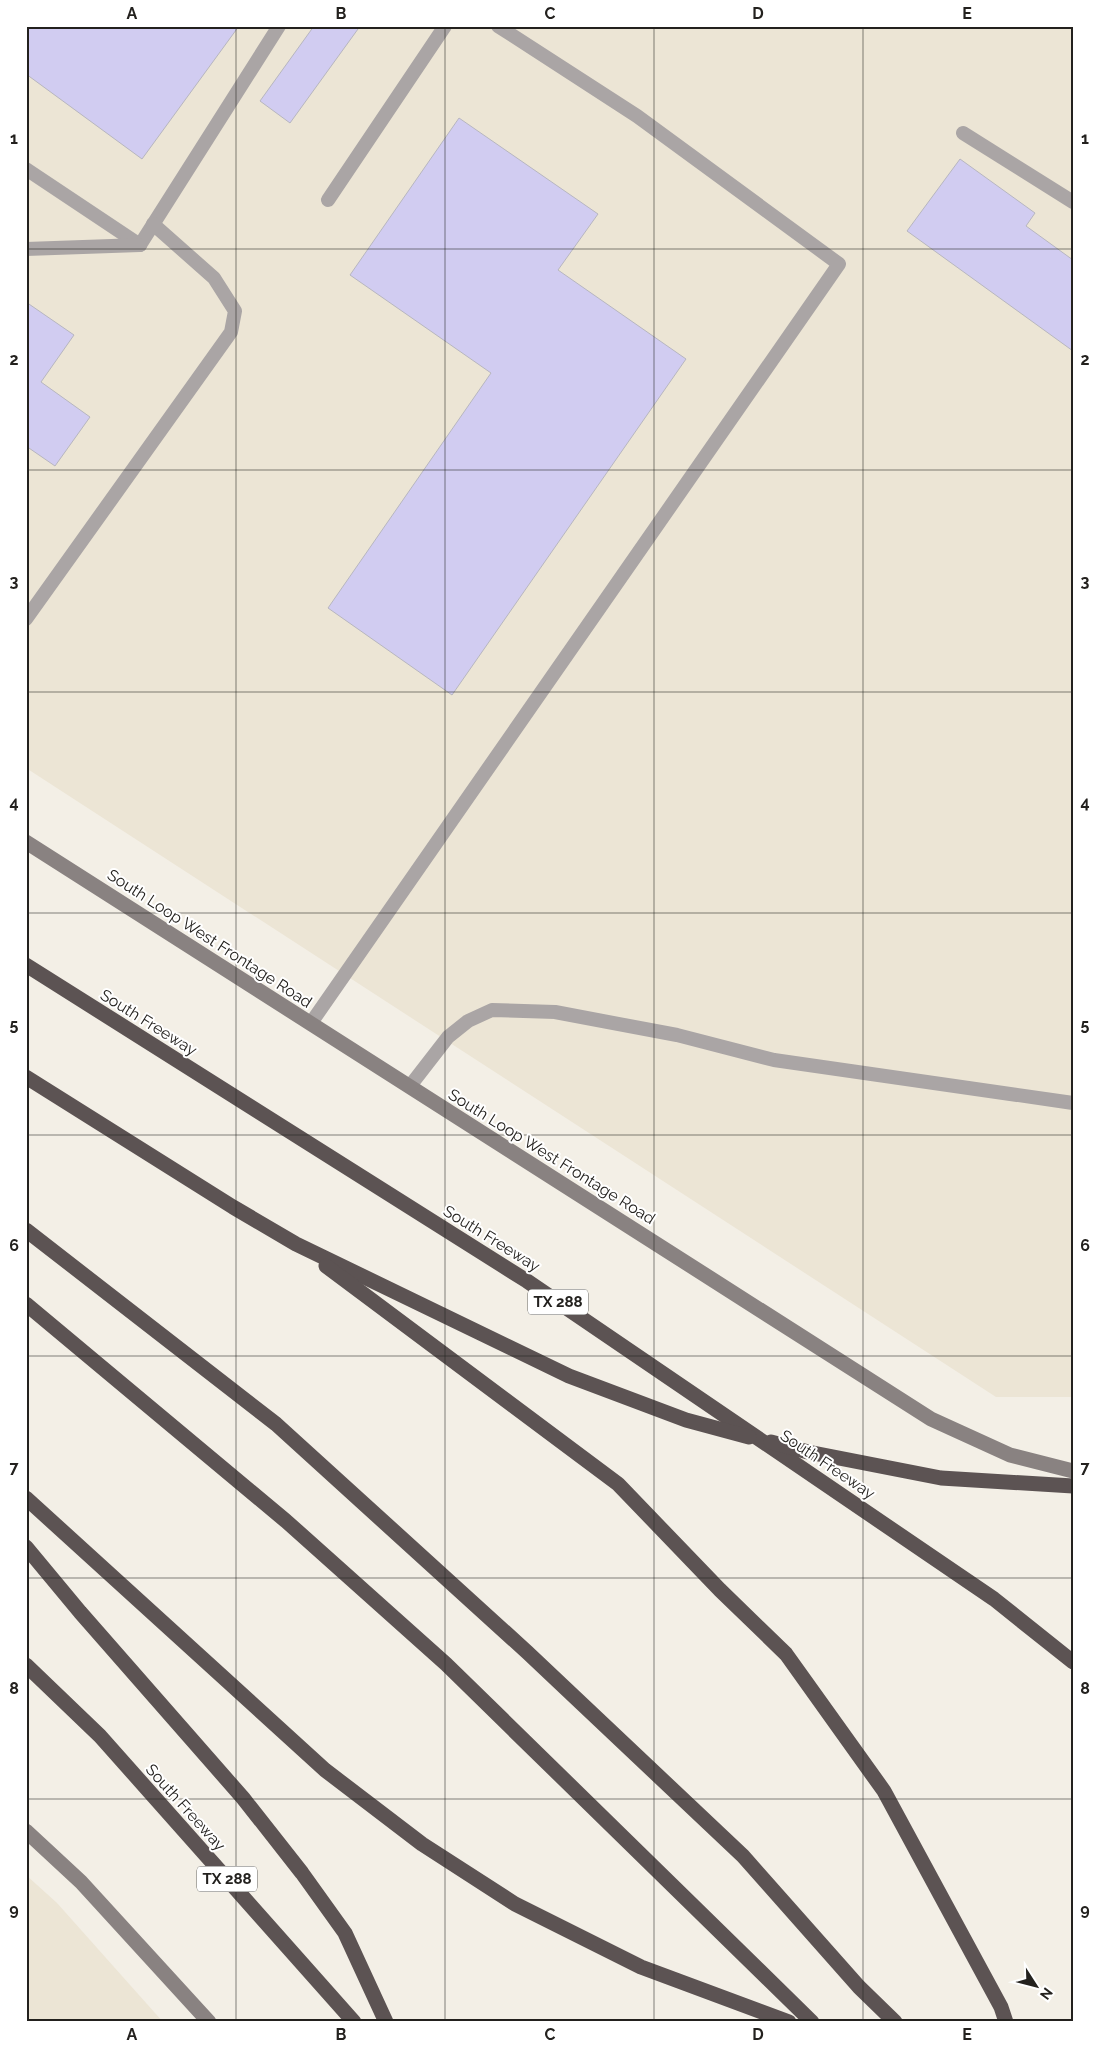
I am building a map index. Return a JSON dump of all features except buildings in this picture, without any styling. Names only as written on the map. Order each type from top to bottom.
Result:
[{"type":"highway","name":"South Freeway","points":[[26,965],[527,1281],[994,1599],[1073,1662]]},
{"type":"highway","points":[[26,1077],[233,1207],[296,1244],[569,1376],[686,1420],[808,1452],[941,1478],[1073,1486]]},
{"type":"highway","points":[[26,1230],[276,1424],[513,1639],[743,1856],[859,1987],[895,2022]]},
{"type":"highway","points":[[296,1244],[618,1484],[720,1590],[786,1654],[884,1791],[1001,2007],[1006,2022]]},
{"type":"highway","points":[[26,1304],[286,1521],[446,1664],[812,2022]]},
{"type":"highway","points":[[26,1498],[325,1770],[422,1844],[515,1904],[641,1967],[789,2022]]},
{"type":"highway","points":[[26,1547],[80,1612],[243,1798],[302,1873],[346,1933],[386,2022]]},
{"type":"highway","name":"South Freeway","points":[[26,1665],[100,1736],[354,2022]]},
{"type":"main road","name":"South Loop West Frontage Road","points":[[26,842],[931,1418],[1010,1455],[1073,1471]]},
{"type":"main road","points":[[26,1830],[82,1882],[209,2022]]},
{"type":"lane","points":[[140,245],[279,26]]},
{"type":"lane","points":[[328,200],[445,26]]},
{"type":"lane","points":[[311,1023],[839,264],[637,116],[498,26]]},
{"type":"lane","points":[[963,133],[1073,202]]},
{"type":"lane","points":[[26,169],[140,245]]},
{"type":"lane","points":[[26,619],[231,332],[235,310],[214,278],[153,224]]},
{"type":"lane","points":[[26,249],[140,245]]},
{"type":"lane","points":[[410,1086],[448,1037],[468,1020],[492,1010],[555,1012],[677,1035],[774,1060],[1073,1103]]},
{"type":"shaded area","points":[[26,26],[1073,26],[1073,1397],[996,1397],[26,768]]},
{"type":"shaded area","points":[[26,1875],[57,1903],[163,2022],[26,2022]]}]
